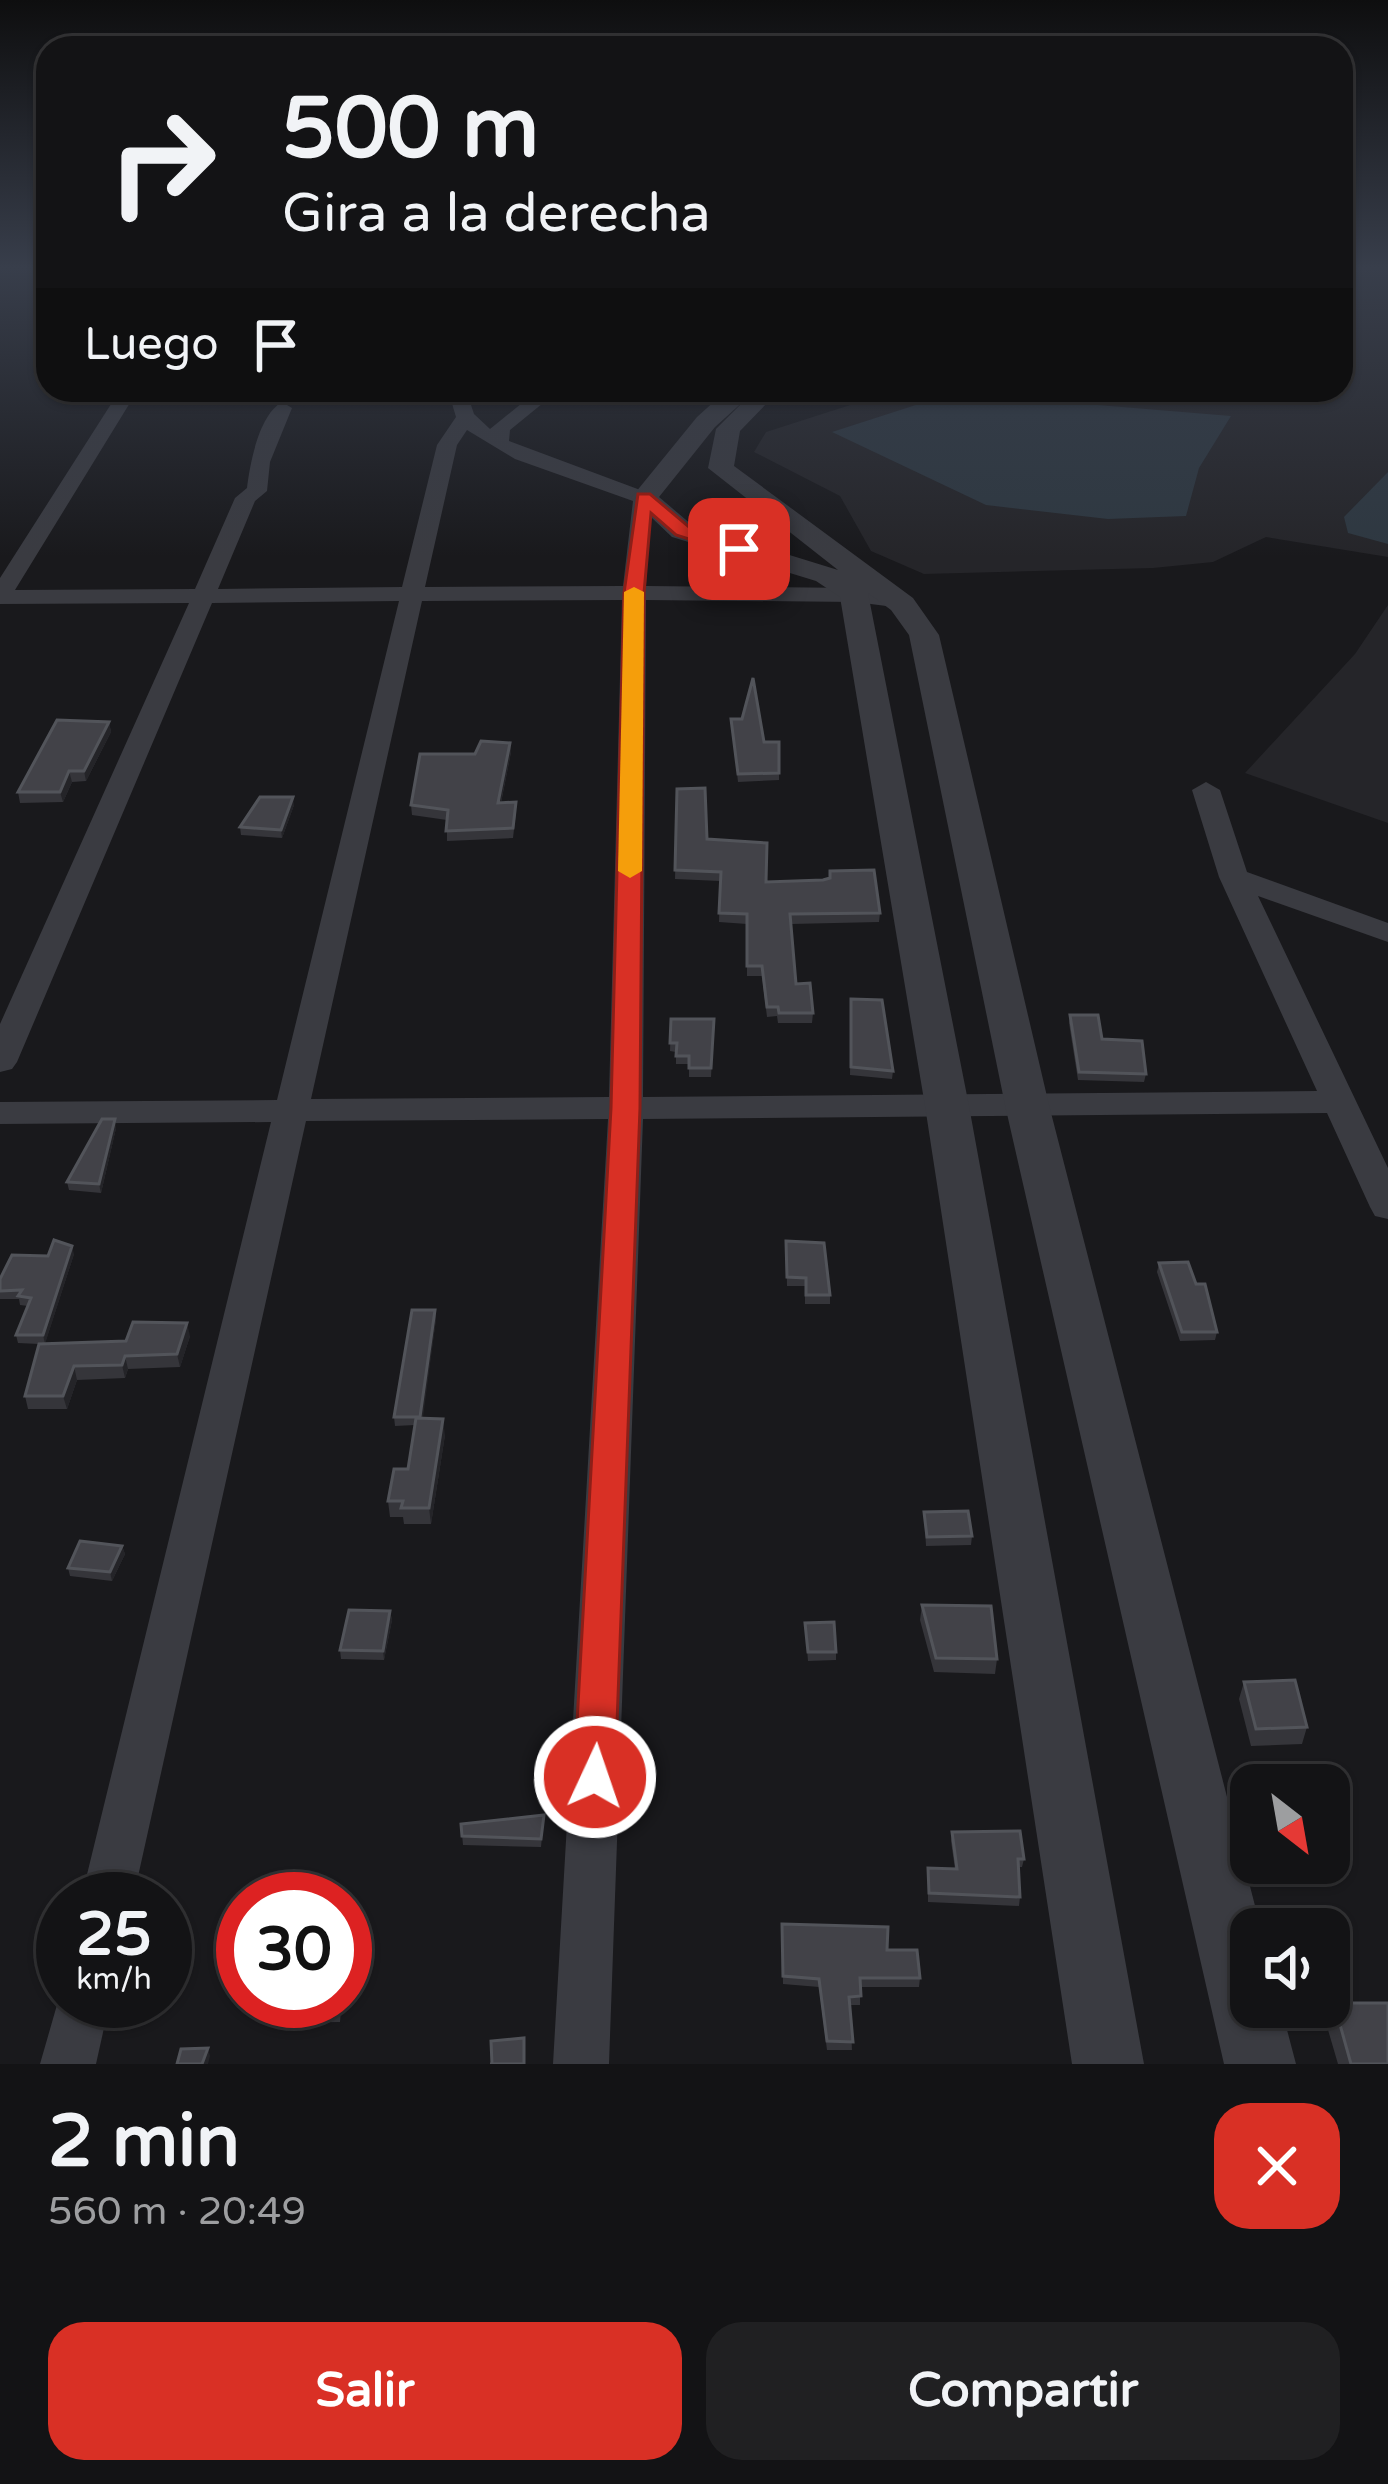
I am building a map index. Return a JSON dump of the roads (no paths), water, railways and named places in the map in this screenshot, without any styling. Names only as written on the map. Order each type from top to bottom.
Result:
[{"type":"street","points":[[0,596],[121,402]]},
{"type":"street","points":[[499,442],[500,428],[534,402]]},
{"type":"street","points":[[581,2064],[626,1108],[634,593],[644,498],[728,402]]},
{"type":"street","points":[[756,402],[728,429],[721,468],[924,635],[1028,1106],[1260,2064]]},
{"type":"street","points":[[113,1872],[447,445],[462,404],[499,442],[560,471],[644,498],[682,531],[826,575],[879,600]]},
{"type":"street","points":[[0,1062],[246,498],[257,490],[260,462],[282,408]]},
{"type":"street","points":[[0,596],[203,599],[634,593],[879,600]]},
{"type":"street","points":[[879,600],[947,1106],[1108,2064]]},
{"type":"street","points":[[1206,790],[1234,877],[1388,1207]]},
{"type":"street","points":[[1234,877],[1388,933]]},
{"type":"street","points":[[0,1113],[1342,1102]]},
{"type":"street","points":[[68,2064],[77,2028]]}]
